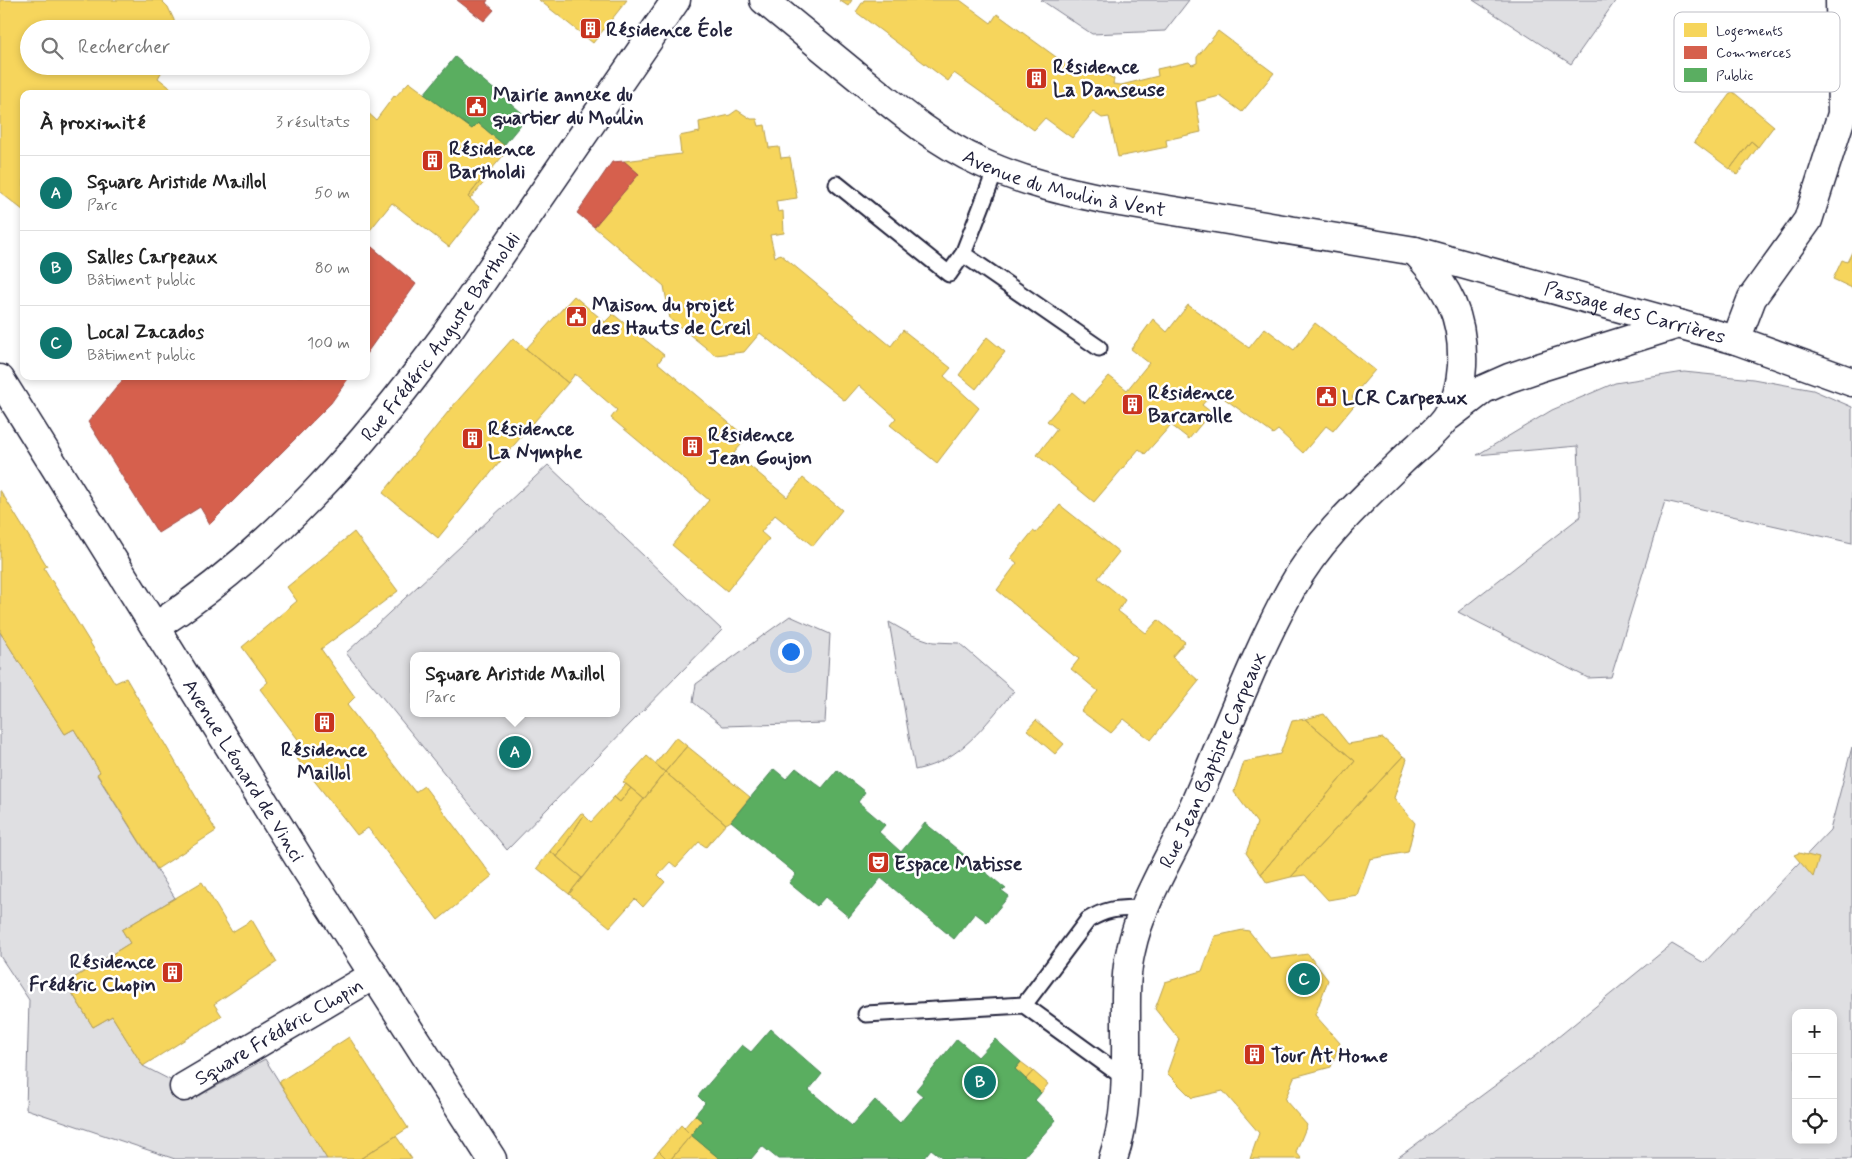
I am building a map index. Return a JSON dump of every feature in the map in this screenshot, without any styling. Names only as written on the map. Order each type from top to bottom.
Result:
[{"type":"street","name":"Rue Frédéric Auguste Bartholdi","points":[[155,627],[189,605],[240,564],[296,512],[362,442],[446,334],[676,0]]},
{"type":"street","name":"Avenue du Moulin à Vent","points":[[764,0],[917,125],[959,151],[996,169],[1092,197],[1415,251]]},
{"type":"street","points":[[1736,340],[1752,298],[1808,220],[1842,114],[1840,0]]},
{"type":"street","name":"Passage des Carrières","points":[[1415,251],[1736,340],[1852,382]]},
{"type":"street","name":"Rue Jean Baptiste Carpeaux","points":[[1415,251],[1432,270],[1445,289],[1455,309],[1461,329],[1462,352],[1458,392],[1444,420]]},
{"type":"street","name":"Rue Jean Baptiste Carpeaux","points":[[1113,1159],[1125,1102],[1127,970],[1131,948],[1145,908],[1192,810],[1258,655],[1292,588],[1322,542],[1444,420],[1484,389],[1538,368],[1679,324]]},
{"type":"street","name":"Avenue Léonard de Vinci","points":[[0,379],[374,975],[492,1159]]},
{"type":"street","name":"Square Frédéric Chopin","points":[[184,1087],[374,975]]},
{"type":"lane","points":[[837,184],[949,274],[963,254],[996,169]]},
{"type":"lane","points":[[963,254],[1099,348]]},
{"type":"lane","points":[[1024,1005],[1088,920],[1099,913],[1112,909],[1145,908]]},
{"type":"lane","points":[[866,1014],[1024,1005],[1126,1079]]},
{"type":"shaded area","points":[[1041,0],[1189,0],[1165,31],[1092,34]]},
{"type":"shaded area","points":[[1473,0],[1616,0],[1571,64]]},
{"type":"shaded area","points":[[1684,372],[1753,379],[1813,390],[1852,407],[1852,543],[1665,501],[1611,677],[1588,678],[1458,612],[1581,516],[1578,446],[1477,455],[1552,410],[1615,383]]},
{"type":"shaded area","points":[[548,465],[722,630],[507,850],[346,653]]},
{"type":"shaded area","points":[[790,616],[830,634],[825,723],[723,726],[693,702],[696,684]]},
{"type":"shaded area","points":[[889,622],[912,635],[933,642],[959,643],[1014,691],[982,729],[959,750],[932,765],[915,770]]},
{"type":"shaded area","points":[[0,632],[65,734],[74,729],[100,772],[97,775],[175,898],[122,930],[130,943],[66,983],[93,1027],[112,1016],[143,1066],[199,1096],[265,1059],[327,1159],[175,1159],[26,1109],[29,1000],[0,956]]},
{"type":"shaded area","points":[[1852,747],[1852,1159],[1396,1159],[1535,1056],[1672,944],[1704,963],[1830,830]]},
{"type":"building: Logements","points":[[0,0],[161,0],[168,7],[174,20],[20,20],[20,75],[160,75],[158,78],[173,90],[20,90],[20,208],[0,192]]},
{"type":"building: Logements","name":"Résidence Éole","points":[[539,0],[627,0],[593,43]]},
{"type":"building: Logements","points":[[839,0],[852,0],[848,6]]},
{"type":"building: Logements","name":"Résidence La Danseuse","points":[[864,0],[960,0],[991,23],[997,14],[1078,73],[1086,63],[1114,79],[1113,84],[1121,85],[1158,76],[1157,69],[1189,62],[1192,65],[1197,63],[1197,57],[1218,31],[1274,73],[1242,112],[1220,96],[1196,102],[1201,132],[1166,140],[1167,147],[1118,157],[1109,117],[1102,118],[1093,112],[1072,138],[1045,118],[1034,130],[954,73],[948,81],[856,12]]},
{"type":"building: Logements","name":"Résidence Bartholdi","points":[[409,82],[472,129],[478,123],[504,145],[503,147],[507,151],[468,197],[480,208],[449,247],[392,203],[370,230],[370,115],[376,120]]},
{"type":"building: Logements","points":[[1731,92],[1774,126],[1758,147],[1751,141],[1730,169],[1694,142]]},
{"type":"building: Logements","points":[[737,110],[751,119],[757,119],[759,126],[765,125],[769,148],[779,147],[781,158],[790,157],[797,198],[776,201],[778,212],[783,211],[784,233],[770,235],[775,257],[780,254],[891,346],[903,330],[951,368],[944,376],[979,408],[937,463],[890,425],[896,418],[859,385],[845,401],[760,333],[744,352],[715,355],[670,319],[664,286],[594,227],[639,174],[624,161],[681,154],[679,136],[700,132],[699,122],[730,115]]},
{"type":"building: Logements","points":[[1751,141],[1758,147],[1737,175],[1730,169]]},
{"type":"building: Logements","points":[[490,169],[493,172],[470,199],[468,197]]},
{"type":"building: Logements","points":[[1852,252],[1852,288],[1833,279],[1842,260],[1847,262]]},
{"type":"building: Logements","name":"Résidence Jean Goujon","points":[[574,296],[605,322],[613,314],[664,355],[658,363],[747,438],[734,453],[787,497],[803,478],[842,510],[813,546],[775,515],[761,532],[769,539],[727,591],[672,545],[709,500],[611,418],[617,410],[575,374],[568,383],[526,349]]},
{"type":"building: Logements","name":"Résidence Barcarolle","points":[[1188,305],[1249,348],[1265,328],[1294,350],[1315,323],[1375,370],[1352,397],[1357,402],[1333,431],[1326,426],[1303,453],[1278,430],[1273,434],[1214,391],[1202,405],[1211,412],[1189,439],[1171,425],[1145,454],[1139,449],[1094,502],[1037,455],[1057,429],[1047,421],[1072,392],[1085,403],[1109,376],[1127,390],[1149,363],[1131,349],[1153,319],[1167,332]]},
{"type":"building: Logements","points":[[987,337],[1005,352],[976,389],[959,375]]},
{"type":"building: Logements","name":"Résidence La Nymphe","points":[[513,338],[568,383],[508,452],[438,538],[383,493],[452,407]]},
{"type":"building: Logements","points":[[0,490],[47,566],[44,568],[115,683],[126,678],[216,831],[157,869],[97,774],[100,772],[74,729],[65,734],[0,632]]},
{"type":"building: Logements","points":[[1060,505],[1119,552],[1098,578],[1125,600],[1118,611],[1146,633],[1158,620],[1185,642],[1172,657],[1199,681],[1151,740],[1124,719],[1111,733],[1081,711],[1098,691],[1071,669],[1079,659],[997,590],[1017,563],[1011,558],[1033,531],[1036,533]]},
{"type":"building: Logements","name":"Résidence Maillol","points":[[354,532],[398,591],[321,649],[355,697],[347,705],[415,792],[424,786],[492,876],[438,920],[368,828],[357,835],[290,750],[300,742],[260,689],[268,682],[242,647],[297,601],[287,587]]},
{"type":"building: Logements","points":[[1324,714],[1348,744],[1383,738],[1403,756],[1291,877],[1267,883],[1261,874],[1355,761],[1305,719]]},
{"type":"building: Logements","points":[[1305,719],[1355,761],[1261,874],[1246,853],[1257,823],[1234,792],[1244,762],[1280,754],[1292,721]]},
{"type":"building: Logements","points":[[1036,720],[1064,744],[1055,754],[1027,730]]},
{"type":"building: Logements","points":[[676,737],[687,746],[665,772],[655,764]]},
{"type":"building: Logements","points":[[687,746],[750,797],[731,821],[726,824],[665,772]]},
{"type":"building: Logements","points":[[647,756],[665,772],[644,799],[623,782]]},
{"type":"building: Logements","points":[[1403,756],[1407,759],[1394,798],[1415,823],[1408,852],[1370,859],[1357,895],[1328,900],[1305,875],[1291,877]]},
{"type":"building: Logements","points":[[665,772],[726,824],[706,847],[699,842],[676,867],[670,862],[658,875],[665,882],[643,907],[635,899],[610,927],[569,894]]},
{"type":"building: Logements","points":[[626,784],[631,788],[620,802],[614,797]]},
{"type":"building: Logements","points":[[631,788],[644,799],[582,878],[557,857],[584,815],[591,822],[614,797],[620,802]]},
{"type":"building: Logements","points":[[581,813],[584,815],[557,857],[550,851]]},
{"type":"building: Logements","points":[[550,851],[582,878],[569,894],[537,868]]},
{"type":"building: Logements","points":[[1799,853],[1819,858],[1813,877],[1794,855]]},
{"type":"building: Logements","name":"Résidence Frédéric Chopin","points":[[202,882],[232,932],[252,920],[277,962],[214,1004],[222,1016],[143,1066],[112,1016],[93,1027],[66,983],[130,943],[122,930]]},
{"type":"building: Logements","name":"Tour At Home","points":[[1243,930],[1249,931],[1271,959],[1308,954],[1328,980],[1315,1015],[1340,1043],[1331,1067],[1294,1077],[1285,1100],[1307,1125],[1296,1152],[1302,1159],[1250,1159],[1259,1133],[1223,1091],[1192,1098],[1167,1073],[1179,1039],[1155,1009],[1165,982],[1202,971],[1215,936]]},
{"type":"building: Logements","points":[[349,1037],[408,1128],[360,1159],[327,1159],[279,1082]]},
{"type":"building: Logements","points":[[1021,1062],[1033,1071],[1026,1079],[1015,1069]]},
{"type":"building: Logements","points":[[1033,1071],[1048,1084],[1041,1093],[1026,1079]]},
{"type":"building: Logements","points":[[695,1115],[702,1121],[691,1135],[684,1128]]},
{"type":"building: Logements","points":[[681,1125],[691,1135],[671,1159],[667,1159],[659,1151]]},
{"type":"building: Logements","points":[[691,1135],[720,1159],[671,1159]]},
{"type":"building: Logements","points":[[396,1136],[412,1159],[360,1159]]},
{"type":"building: Logements","points":[[659,1151],[667,1159],[652,1159]]},
{"type":"building: Commerces","points":[[457,0],[488,0],[486,3],[494,10],[484,21]]},
{"type":"building: Commerces","points":[[624,161],[639,174],[594,227],[577,213],[612,162]]},
{"type":"building: Commerces","points":[[370,245],[416,284],[370,348]]},
{"type":"building: Commerces","points":[[123,380],[347,380],[331,403],[210,524],[200,507],[158,533],[88,422]]},
{"type":"building: Public","name":"Mairie annexe du quartier du Moulin","points":[[455,57],[527,117],[504,145],[478,123],[472,129],[424,94]]},
{"type":"building: Public","name":"Espace Matisse","points":[[796,768],[822,788],[837,770],[865,792],[858,802],[885,825],[879,832],[901,852],[925,823],[1006,889],[1001,890],[1009,896],[987,922],[975,913],[954,939],[881,878],[849,917],[825,897],[817,906],[789,883],[796,874],[731,821],[774,769],[786,779]]},
{"type":"building: Public","points":[[771,1029],[822,1074],[809,1090],[852,1126],[875,1100],[900,1123],[923,1096],[916,1090],[957,1039],[978,1057],[995,1039],[1021,1062],[1015,1069],[1041,1093],[1035,1100],[1056,1120],[1022,1159],[944,1159],[931,1149],[923,1159],[778,1159],[762,1146],[751,1159],[720,1159],[691,1135],[702,1121],[695,1115],[705,1103],[698,1096],[742,1045],[751,1052]]},
{"type":"place","name":"Résidence Éole","points":[[590,29]]},
{"type":"place","name":"Résidence La Danseuse","points":[[1037,78]]},
{"type":"place","name":"Mairie annexe du quartier du Moulin","points":[[477,106]]},
{"type":"place","name":"Résidence Bartholdi","points":[[433,160]]},
{"type":"place","name":"Maison du projet des Hauts de Creil","points":[[576,316]]},
{"type":"place","name":"LCR Carpeaux","points":[[1326,397]]},
{"type":"place","name":"Résidence Barcarolle","points":[[1132,404]]},
{"type":"place","name":"Résidence La Nymphe","points":[[472,439]]},
{"type":"place","name":"Résidence Jean Goujon","points":[[692,446]]},
{"type":"place","name":"Résidence Maillol","points":[[324,723]]},
{"type":"place","name":"Square Aristide Maillol","points":[[515,752]]},
{"type":"place","name":"Espace Matisse","points":[[878,863]]},
{"type":"place","name":"Résidence Frédéric Chopin","points":[[172,973]]},
{"type":"place","name":"Local Zacados","points":[[1304,979]]},
{"type":"place","name":"Tour At Home","points":[[1255,1055]]},
{"type":"place","name":"Salles Carpeaux","points":[[980,1082]]}]
